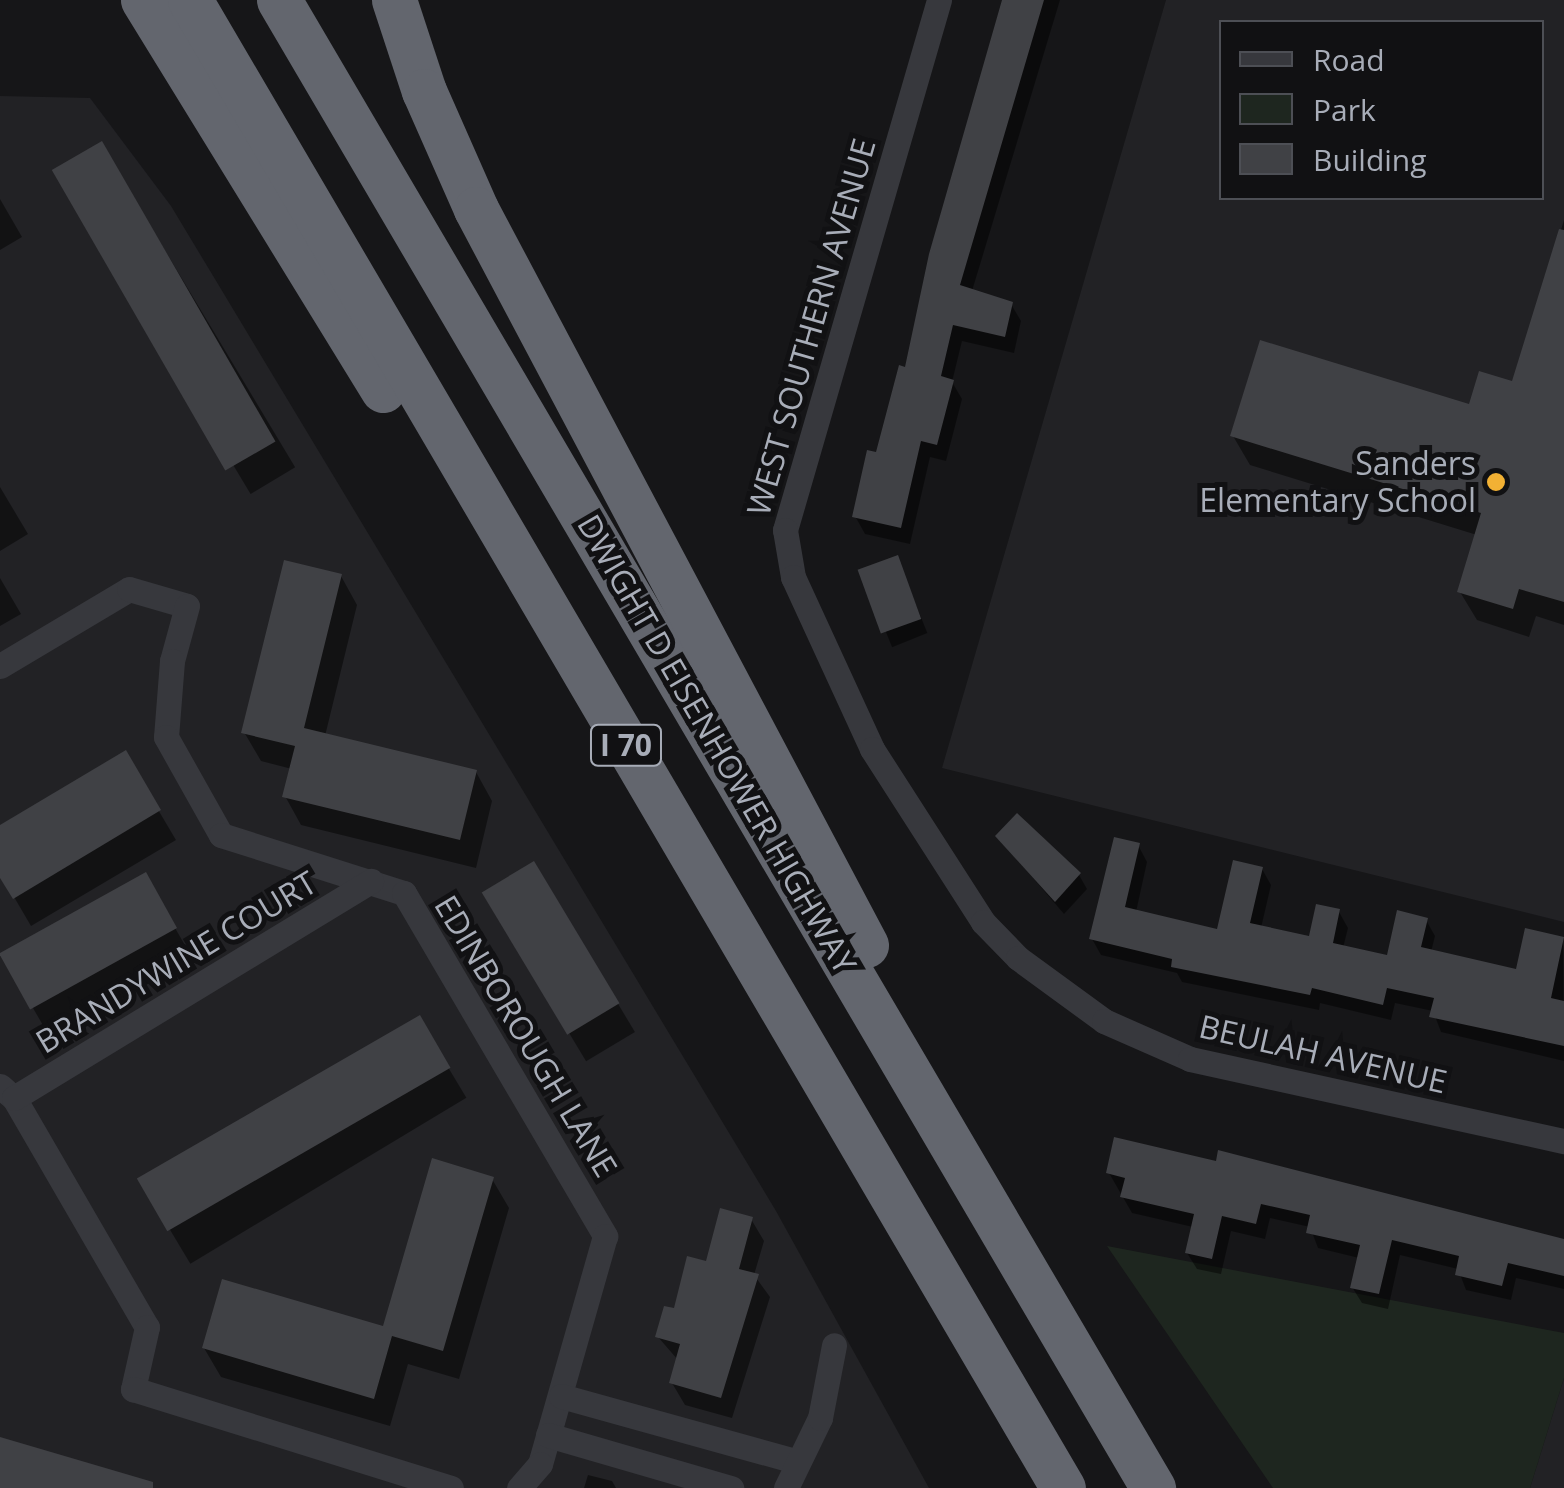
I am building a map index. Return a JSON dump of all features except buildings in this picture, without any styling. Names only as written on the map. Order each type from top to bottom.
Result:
[{"type":"highway","points":[[143,0],[400,419],[524,571]]},
{"type":"highway","name":"I 70","points":[[190,0],[1064,1488]]},
{"type":"highway","name":"DWIGHT D EISENHOWER HIGHWAY","points":[[280,0],[974,1189],[1153,1488]]},
{"type":"highway","points":[[394,0],[424,90],[476,209],[811,834],[974,1189]]},
{"type":"street","name":"WEST SOUTHERN AVENUE","points":[[939,0],[788,508],[787,553],[872,749],[944,870],[1000,940],[1077,1004]]},
{"type":"street","name":"EDINBOROUGH LANE","points":[[0,666],[129,590],[187,606],[172,661],[166,737],[220,835],[404,893],[601,1225],[604,1245],[540,1464],[519,1488]]},
{"type":"street","name":"BRANDYWINE COURT","points":[[7,1092],[371,880]]},
{"type":"street","name":"BEULAH AVENUE","points":[[1077,1004],[1190,1059],[1564,1141]]},
{"type":"street","points":[[7,1092],[147,1327],[134,1389],[451,1488]]},
{"type":"street","points":[[786,1488],[820,1418],[834,1345]]},
{"type":"street","points":[[561,1396],[796,1461]]},
{"type":"street","points":[[548,1435],[731,1488]]},
{"type":"shaded area","points":[[1166,0],[1564,0],[1564,922],[942,768]]},
{"type":"shaded area","points":[[0,96],[90,98],[171,206],[776,1211],[929,1488],[0,1488]]},
{"type":"shaded area","points":[[1564,1378],[1564,1488],[1530,1488]]},
{"type":"green space","points":[[1107,1246],[1564,1333],[1564,1378],[1530,1488],[1273,1488]]},
{"type":"place","name":"Sanders Elementary School","points":[[1496,482]]}]
